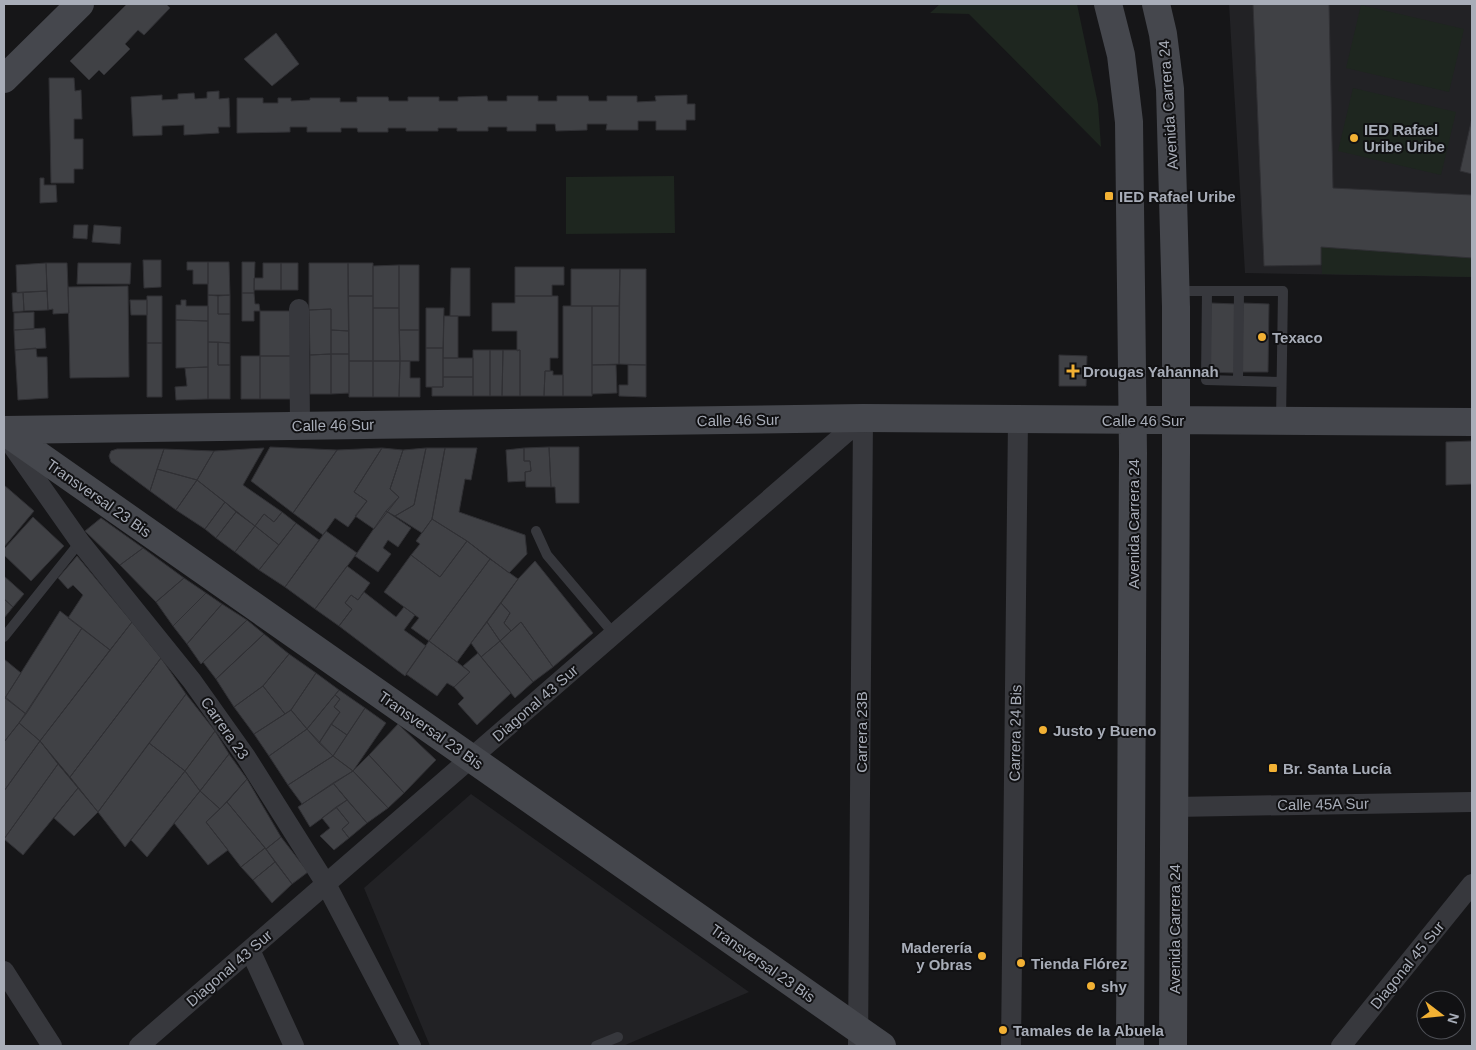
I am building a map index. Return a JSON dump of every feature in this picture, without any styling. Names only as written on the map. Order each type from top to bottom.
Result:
[{"type":"street","points":[[4,80],[80,4]]},
{"type":"street","name":"Avenida Carrera 24","points":[[1108,4],[1121,55],[1128,122],[1133,420],[1130,1046]]},
{"type":"street","name":"Avenida Carrera 24","points":[[1156,4],[1163,34],[1170,89],[1175,291],[1173,1046]]},
{"type":"street","points":[[299,309],[300,426]]},
{"type":"street","name":"Calle 46 Sur","points":[[4,431],[863,418],[1472,422]]},
{"type":"street","name":"Diagonal 43 Sur","points":[[139,1046],[863,418]]},
{"type":"street","name":"Carrera 23B","points":[[858,1038],[863,418]]},
{"type":"street","name":"Carrera 24 Bis","points":[[1011,1046],[1018,419]]},
{"type":"street","name":"Transversal 23 Bis","points":[[4,431],[471,759],[858,1038],[882,1046]]},
{"type":"street","name":"Carrera 23","points":[[4,431],[80,542],[192,682],[246,757],[326,884],[411,1046]]},
{"type":"street","name":"Calle 45A Sur","points":[[1174,807],[1472,802]]},
{"type":"street","name":"Diagonal 45 Sur","points":[[1341,1046],[1472,884]]},
{"type":"street","points":[[250,950],[294,1046]]},
{"type":"street","points":[[4,971],[52,1046]]},
{"type":"lane","points":[[1175,291],[1282,291],[1280,421]]},
{"type":"lane","points":[[1207,291],[1206,380],[1281,382]]},
{"type":"lane","points":[[1238,381],[1239,291]]},
{"type":"lane","points":[[536,531],[547,555],[614,634]]},
{"type":"lane","points":[[4,637],[80,542]]},
{"type":"lane","points":[[596,1046],[618,1037]]},
{"type":"shaded area","points":[[940,4],[1077,4],[1098,104],[1101,147],[969,14],[930,13]]},
{"type":"shaded area","name":"IED Rafael Uribe Uribe","points":[[1229,4],[1472,4],[1472,277],[1245,273]]},
{"type":"shaded area","points":[[1361,5],[1464,29],[1449,92],[1346,68]]},
{"type":"shaded area","points":[[1353,88],[1456,112],[1441,175],[1338,151]]},
{"type":"shaded area","points":[[674,176],[675,233],[566,234],[566,177]]},
{"type":"shaded area","points":[[1321,247],[1472,258],[1472,277],[1322,274]]},
{"type":"shaded area","points":[[471,794],[749,992],[623,1046],[430,1046],[364,888]]},
{"type":"building","points":[[127,4],[166,4],[170,8],[144,35],[138,30],[125,44],[130,49],[104,75],[99,70],[89,80],[70,61]]},
{"type":"building","points":[[1253,4],[1329,4],[1333,188],[1472,195],[1472,258],[1321,247],[1321,265],[1264,266]]},
{"type":"building","points":[[276,33],[299,64],[272,86],[244,59]]},
{"type":"building","points":[[49,78],[74,78],[75,91],[81,90],[82,119],[74,119],[74,139],[83,139],[83,169],[74,169],[74,183],[51,183]]},
{"type":"building","points":[[219,91],[219,99],[229,98],[230,127],[218,127],[219,133],[184,135],[184,125],[162,126],[162,135],[133,136],[131,97],[162,95],[162,100],[178,99],[178,94],[194,93],[195,99],[207,98],[207,92]]},
{"type":"building","points":[[687,95],[687,104],[695,104],[695,120],[686,120],[686,130],[656,130],[656,121],[638,121],[638,130],[606,130],[607,124],[587,124],[587,130],[556,131],[555,124],[536,124],[536,131],[507,131],[507,127],[488,127],[488,131],[457,131],[457,128],[438,128],[438,131],[406,131],[406,128],[388,128],[388,132],[358,132],[357,128],[341,128],[341,132],[307,132],[307,127],[290,127],[290,132],[237,133],[237,98],[263,98],[263,103],[278,103],[278,98],[291,98],[291,101],[310,100],[310,98],[340,98],[340,102],[357,102],[357,97],[388,97],[389,101],[408,101],[408,97],[439,97],[439,101],[458,101],[458,97],[487,96],[488,101],[507,101],[507,96],[538,96],[538,101],[557,101],[557,96],[588,96],[589,101],[607,101],[607,96],[637,96],[637,102],[656,101],[655,96]]},
{"type":"building","points":[[1472,118],[1472,174],[1460,171]]},
{"type":"building","points":[[40,178],[44,178],[44,185],[56,185],[57,202],[40,203]]},
{"type":"building","points":[[74,225],[88,225],[87,239],[73,238]]},
{"type":"building","points":[[94,225],[121,227],[120,244],[92,242]]},
{"type":"building","points":[[143,260],[161,260],[161,287],[144,288]]},
{"type":"building","points":[[187,262],[208,262],[208,284],[193,284],[193,270],[187,270]]},
{"type":"building","points":[[208,262],[229,262],[230,295],[208,295]]},
{"type":"building","points":[[242,262],[255,262],[254,293],[242,293]]},
{"type":"building","points":[[46,263],[47,291],[17,293],[16,265]]},
{"type":"building","points":[[46,263],[67,263],[69,313],[53,314],[53,309],[48,310]]},
{"type":"building","points":[[78,263],[131,263],[130,284],[77,284]]},
{"type":"building","points":[[263,263],[281,263],[281,290],[254,290],[254,278],[263,278]]},
{"type":"building","points":[[281,263],[298,263],[298,290],[281,290]]},
{"type":"building","points":[[309,263],[348,263],[349,331],[331,330],[331,309],[309,310]]},
{"type":"building","points":[[348,263],[373,263],[373,296],[348,296]]},
{"type":"building","points":[[399,265],[399,308],[373,308],[373,266]]},
{"type":"building","points":[[399,265],[419,265],[419,330],[399,330]]},
{"type":"building","points":[[515,267],[564,267],[564,285],[552,285],[552,296],[515,296]]},
{"type":"building","points":[[451,268],[470,268],[470,316],[450,316]]},
{"type":"building","points":[[571,269],[620,269],[619,306],[571,306]]},
{"type":"building","points":[[620,269],[646,269],[646,365],[619,364]]},
{"type":"building","points":[[128,286],[129,377],[70,378],[68,287]]},
{"type":"building","points":[[47,291],[48,310],[24,311],[23,292]]},
{"type":"building","points":[[23,292],[24,311],[13,312],[12,293]]},
{"type":"building","points":[[242,293],[254,293],[255,304],[259,304],[260,311],[254,311],[254,321],[242,321]]},
{"type":"building","points":[[208,295],[218,296],[218,314],[230,314],[230,343],[208,342]]},
{"type":"building","points":[[230,295],[230,314],[218,314],[218,296]]},
{"type":"building","points":[[147,296],[162,296],[162,343],[147,343]]},
{"type":"building","points":[[348,296],[373,296],[373,361],[349,361]]},
{"type":"building","points":[[515,296],[558,296],[558,358],[550,358],[550,371],[545,371],[544,396],[520,396],[520,350],[517,351],[517,331],[492,331],[492,303],[515,303]]},
{"type":"building","points":[[130,300],[147,300],[147,315],[131,315]]},
{"type":"building","points":[[181,300],[186,300],[186,306],[208,306],[208,321],[176,320],[176,305],[181,305]]},
{"type":"building","points":[[1211,303],[1236,304],[1235,373],[1210,372]]},
{"type":"building","points":[[1243,303],[1269,304],[1268,372],[1242,372]]},
{"type":"building","points":[[563,306],[592,306],[592,396],[563,396]]},
{"type":"building","points":[[592,306],[619,306],[619,364],[592,365]]},
{"type":"building","points":[[373,308],[399,308],[400,361],[373,361]]},
{"type":"building","points":[[426,308],[444,308],[443,348],[426,348]]},
{"type":"building","points":[[331,309],[331,354],[310,355],[309,310]]},
{"type":"building","points":[[260,311],[294,311],[294,356],[260,356]]},
{"type":"building","points":[[34,312],[34,329],[14,330],[14,313]]},
{"type":"building","points":[[444,316],[458,316],[458,358],[443,358]]},
{"type":"building","points":[[176,320],[208,321],[208,367],[176,368]]},
{"type":"building","points":[[45,328],[46,348],[15,350],[14,330]]},
{"type":"building","points":[[331,330],[349,331],[349,354],[331,354]]},
{"type":"building","points":[[399,330],[419,330],[419,361],[400,361]]},
{"type":"building","points":[[208,342],[218,342],[218,365],[230,365],[230,399],[208,399]]},
{"type":"building","points":[[218,342],[230,343],[230,365],[218,365]]},
{"type":"building","points":[[147,343],[162,343],[162,397],[147,397]]},
{"type":"building","points":[[36,348],[37,357],[47,357],[48,398],[18,400],[15,350]]},
{"type":"building","points":[[426,348],[443,348],[443,387],[426,387]]},
{"type":"building","points":[[473,350],[490,350],[490,396],[473,396]]},
{"type":"building","points":[[490,350],[503,350],[502,396],[490,396]]},
{"type":"building","points":[[503,350],[520,350],[520,396],[502,396]]},
{"type":"building","points":[[331,354],[331,394],[310,394],[310,355]]},
{"type":"building","points":[[331,354],[349,354],[349,393],[331,394]]},
{"type":"building","name":"Drougas Yahannah","points":[[1059,355],[1087,356],[1086,386],[1059,386]]},
{"type":"building","points":[[241,356],[260,356],[260,399],[241,399]]},
{"type":"building","points":[[260,356],[294,356],[294,399],[260,399]]},
{"type":"building","points":[[443,358],[473,358],[473,377],[443,377]]},
{"type":"building","points":[[349,361],[373,361],[373,397],[349,397]]},
{"type":"building","points":[[373,361],[400,361],[399,397],[373,397]]},
{"type":"building","points":[[400,361],[410,361],[410,378],[420,378],[420,397],[399,397]]},
{"type":"building","points":[[592,365],[616,365],[617,393],[592,394]]},
{"type":"building","points":[[628,365],[646,365],[646,397],[619,396],[619,385],[628,385]]},
{"type":"building","points":[[208,367],[208,399],[176,400],[175,387],[187,386],[185,368]]},
{"type":"building","points":[[545,371],[553,371],[553,375],[563,375],[563,396],[544,396]]},
{"type":"building","points":[[443,377],[473,377],[473,396],[432,396],[432,387],[443,387]]},
{"type":"building","points":[[1472,441],[1472,484],[1446,485],[1446,442]]},
{"type":"building","points":[[270,447],[337,450],[293,513],[251,481]]},
{"type":"building","points":[[549,447],[579,447],[579,503],[556,503],[555,487],[551,487]]},
{"type":"building","points":[[549,447],[551,487],[526,487],[525,472],[531,471],[530,461],[524,461],[524,448]]},
{"type":"building","points":[[264,448],[243,485],[282,512],[274,522],[264,514],[255,526],[197,480],[214,451]]},
{"type":"building","points":[[382,448],[354,492],[367,501],[348,527],[335,518],[323,535],[293,513],[337,450]]},
{"type":"building","points":[[382,448],[403,450],[390,489],[399,497],[374,529],[355,516],[367,501],[354,492]]},
{"type":"building","points":[[426,448],[445,448],[432,519],[422,533],[395,516],[414,505]]},
{"type":"building","points":[[426,448],[414,505],[395,516],[386,511],[399,497],[390,489],[403,450]]},
{"type":"building","points":[[445,448],[477,448],[471,480],[465,479],[459,512],[525,535],[527,554],[509,573],[467,541],[432,519]]},
{"type":"building","points":[[524,448],[524,461],[530,461],[531,471],[525,472],[525,481],[508,482],[506,450]]},
{"type":"building","points":[[117,449],[164,449],[150,491],[111,462],[109,456],[111,451]]},
{"type":"building","points":[[164,449],[214,451],[197,480],[157,469]]},
{"type":"building","points":[[157,469],[197,480],[176,510],[150,491]]},
{"type":"building","points":[[197,480],[225,502],[205,529],[176,510]]},
{"type":"building","points":[[4,485],[34,511],[4,547]]},
{"type":"building","points":[[225,502],[236,512],[216,538],[205,529]]},
{"type":"building","points":[[386,511],[411,528],[398,547],[388,540],[383,548],[391,554],[378,572],[355,556]]},
{"type":"building","points":[[236,512],[255,526],[235,552],[216,538]]},
{"type":"building","points":[[282,512],[296,523],[279,545],[255,526],[264,514],[274,522]]},
{"type":"building","points":[[33,517],[64,546],[31,581],[4,555],[4,549]]},
{"type":"building","points":[[101,518],[143,548],[120,565],[85,531]]},
{"type":"building","points":[[432,519],[467,541],[440,577],[411,555],[420,544],[416,541]]},
{"type":"building","points":[[296,523],[319,540],[285,587],[259,570]]},
{"type":"building","points":[[255,526],[279,545],[259,570],[235,552]]},
{"type":"building","points":[[326,531],[357,553],[315,609],[285,587]]},
{"type":"building","points":[[467,541],[490,559],[429,641],[411,628],[419,618],[384,592],[411,555],[440,577]]},
{"type":"building","points":[[143,548],[184,578],[156,602],[120,565]]},
{"type":"building","points":[[77,556],[132,622],[110,650],[68,618],[83,595],[73,585],[68,589],[58,578]]},
{"type":"building","points":[[490,559],[518,579],[457,662],[429,641]]},
{"type":"building","points":[[535,561],[593,633],[553,667],[521,622],[511,631],[504,623],[510,613],[501,603],[518,579]]},
{"type":"building","points":[[347,566],[370,583],[358,600],[351,595],[345,603],[352,609],[339,626],[315,609]]},
{"type":"building","points":[[4,576],[24,594],[13,607],[4,599]]},
{"type":"building","points":[[184,578],[206,593],[173,626],[156,602]]},
{"type":"building","points":[[364,592],[396,617],[404,607],[415,615],[404,630],[426,646],[405,676],[339,626],[352,609],[345,603],[351,595],[358,600]]},
{"type":"building","points":[[206,593],[222,604],[187,644],[173,626]]},
{"type":"building","points":[[4,599],[13,607],[4,618]]},
{"type":"building","points":[[501,603],[510,613],[504,623],[511,631],[500,641],[487,622]]},
{"type":"building","points":[[222,604],[247,620],[201,664],[187,644]]},
{"type":"building","points":[[60,611],[82,628],[26,714],[5,698]]},
{"type":"building","points":[[247,620],[264,634],[216,679],[203,662]]},
{"type":"building","points":[[132,622],[161,658],[70,777],[40,741]]},
{"type":"building","points":[[487,622],[500,641],[481,657],[471,643]]},
{"type":"building","points":[[521,622],[553,667],[533,682],[500,641]]},
{"type":"building","points":[[82,628],[110,650],[40,741],[19,723]]},
{"type":"building","points":[[264,634],[289,654],[263,686],[234,707],[216,679]]},
{"type":"building","points":[[429,641],[470,672],[454,687],[447,683],[437,696],[406,674]]},
{"type":"building","points":[[500,641],[533,682],[515,698],[481,657]]},
{"type":"building","points":[[478,653],[511,693],[477,725],[458,704],[464,698],[454,687],[470,672],[463,666]]},
{"type":"building","points":[[289,654],[316,673],[291,710],[285,714],[263,686]]},
{"type":"building","points":[[161,658],[186,694],[98,812],[70,777]]},
{"type":"building","points":[[4,659],[21,673],[5,698],[4,696]]},
{"type":"building","points":[[316,673],[339,690],[307,729],[291,710]]},
{"type":"building","points":[[263,686],[285,714],[254,734],[234,707]]},
{"type":"building","points":[[339,690],[365,708],[347,735],[331,724],[340,712],[334,707],[340,699],[335,695]]},
{"type":"building","points":[[186,694],[215,731],[185,771],[149,743]]},
{"type":"building","points":[[335,695],[340,699],[334,707],[340,712],[319,743],[307,729]]},
{"type":"building","points":[[4,696],[26,714],[4,742]]},
{"type":"building","points":[[365,708],[386,723],[353,771],[333,756]]},
{"type":"building","points":[[291,710],[307,729],[269,756],[254,734]]},
{"type":"building","points":[[19,723],[40,741],[4,791],[4,742]]},
{"type":"building","points":[[331,724],[347,735],[333,756],[319,743]]},
{"type":"building","points":[[398,724],[436,760],[404,793],[369,755]]},
{"type":"building","points":[[307,729],[333,756],[288,785],[269,756]]},
{"type":"building","points":[[215,731],[229,754],[200,791],[185,771]]},
{"type":"building","points":[[40,741],[58,764],[4,839],[4,791]]},
{"type":"building","points":[[149,743],[185,771],[125,847],[98,812]]},
{"type":"building","points":[[229,754],[247,779],[220,809],[200,791]]},
{"type":"building","points":[[369,755],[404,793],[388,808],[353,771]]},
{"type":"building","points":[[333,756],[353,771],[302,804],[288,785]]},
{"type":"building","points":[[58,764],[78,788],[23,855],[4,839]]},
{"type":"building","points":[[185,771],[200,791],[147,857],[131,840]]},
{"type":"building","points":[[353,771],[388,808],[367,823],[333,783]]},
{"type":"building","points":[[247,779],[281,837],[266,849],[227,802]]},
{"type":"building","points":[[333,783],[347,800],[310,827],[298,807]]},
{"type":"building","points":[[78,788],[98,812],[74,836],[54,818]]},
{"type":"building","points":[[200,791],[220,809],[206,822],[228,850],[208,865],[174,823]]},
{"type":"building","points":[[347,800],[367,823],[349,838],[342,829],[349,823],[336,807]]},
{"type":"building","points":[[227,802],[265,848],[241,867],[206,822]]},
{"type":"building","points":[[336,807],[349,823],[342,829],[349,838],[334,850],[320,836],[330,828],[322,818]]},
{"type":"building","points":[[281,837],[308,872],[292,884],[266,849]]},
{"type":"building","points":[[265,848],[275,862],[253,880],[241,867]]},
{"type":"building","points":[[275,862],[292,884],[272,903],[253,880]]},
{"type":"place","name":"IED Rafael Uribe Uribe","points":[[1354,138]]},
{"type":"place","name":"IED Rafael Uribe","points":[[1109,196]]},
{"type":"place","name":"Texaco","points":[[1262,337]]},
{"type":"place","name":"Drougas Yahannah","points":[[1073,371]]},
{"type":"place","name":"Justo y Bueno","points":[[1043,730]]},
{"type":"place","name":"Br. Santa Lucía","points":[[1273,768]]},
{"type":"place","name":"Maderería y Obras","points":[[982,956]]},
{"type":"place","name":"Tienda Flórez","points":[[1021,963]]},
{"type":"place","name":"shy","points":[[1091,986]]},
{"type":"place","name":"Tamales de la Abuela","points":[[1003,1030]]}]
